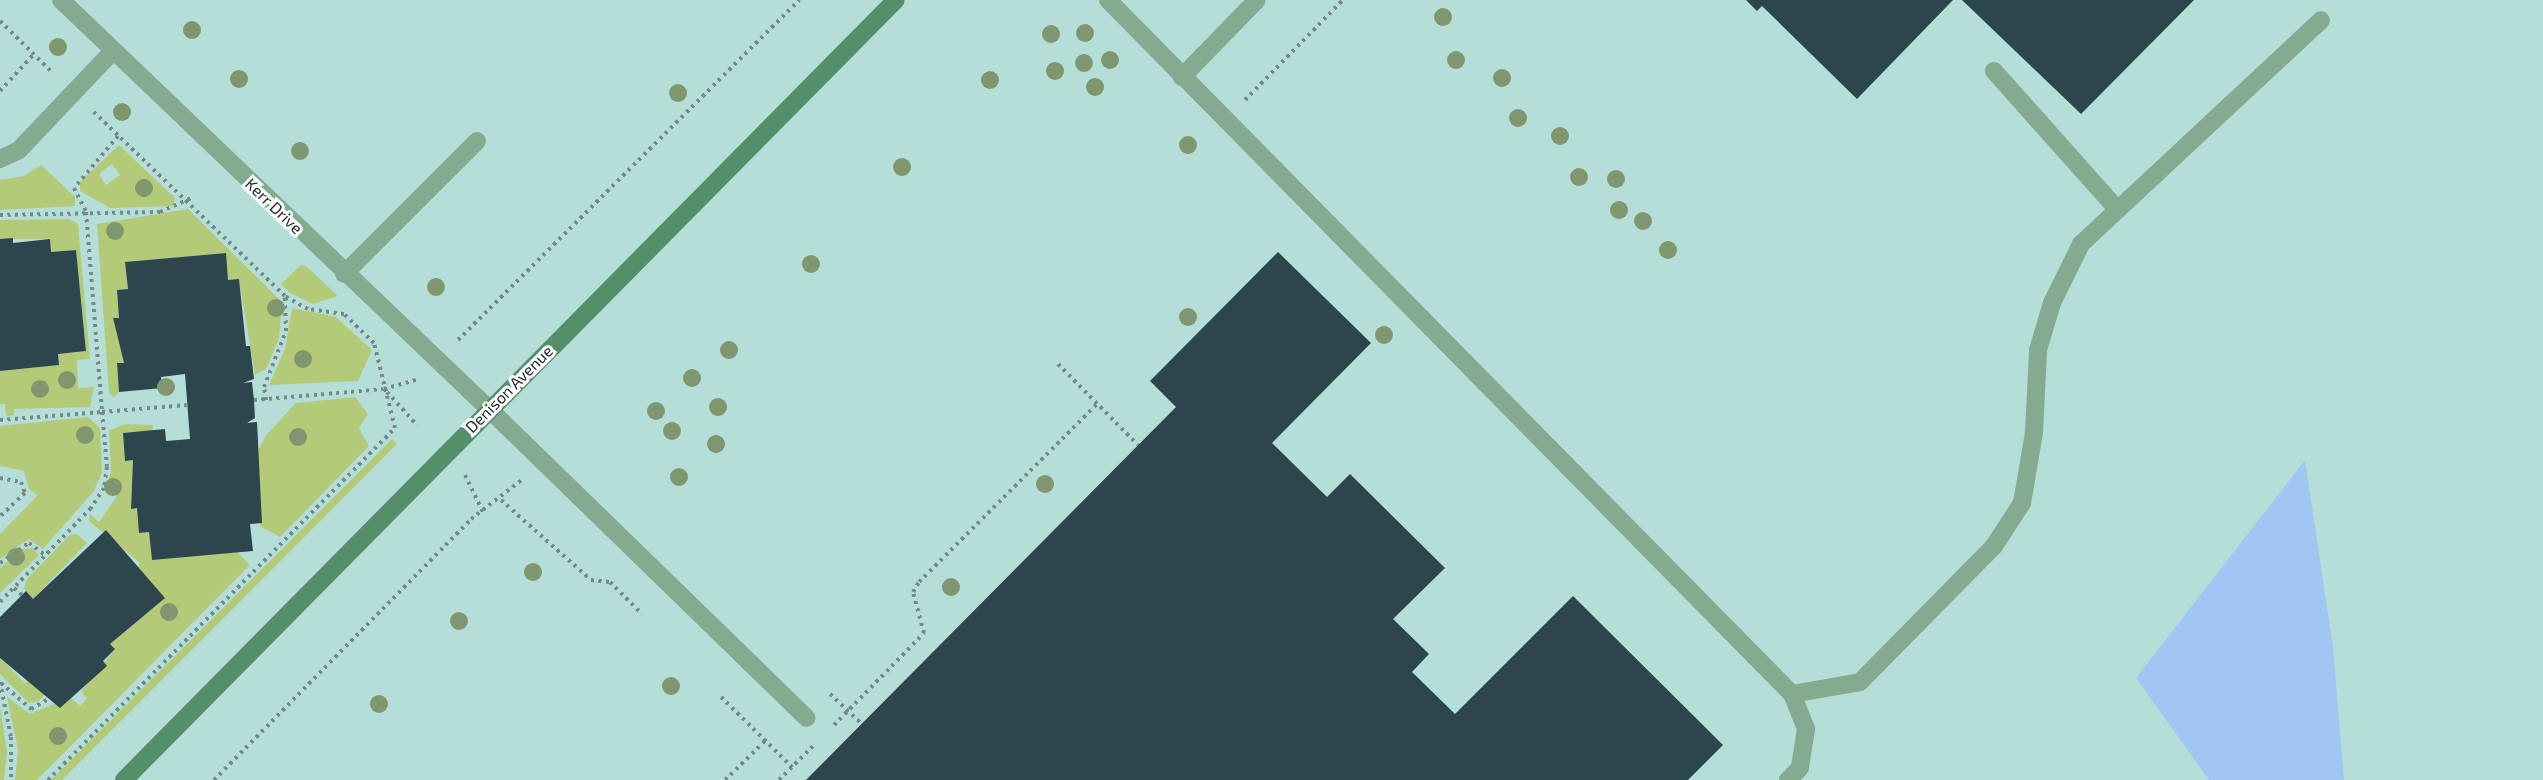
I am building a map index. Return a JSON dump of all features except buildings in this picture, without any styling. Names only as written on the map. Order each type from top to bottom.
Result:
[{"type":"street","name":"Kerr Drive","points":[[61,0],[344,274],[544,457],[807,718]]},
{"type":"street","name":"Denison Avenue","points":[[124,780],[896,0]]},
{"type":"street","points":[[1108,0],[1792,694],[1806,729],[1800,768],[1788,780]]},
{"type":"street","points":[[1182,77],[1257,0]]},
{"type":"street","points":[[1792,694],[1860,682],[1994,546],[2022,503],[2034,433],[2038,350],[2052,303],[2080,244],[2116,208],[2321,20]]},
{"type":"street","points":[[0,159],[19,150],[113,51]]},
{"type":"street","points":[[1994,71],[2116,208]]},
{"type":"street","points":[[344,274],[477,141]]},
{"type":"path","points":[[450,348],[799,0]]},
{"type":"path","points":[[1226,119],[1343,0]]},
{"type":"path","points":[[0,21],[58,78]]},
{"type":"path","points":[[0,91],[34,54]]},
{"type":"path","points":[[48,780],[390,436],[394,417],[384,389],[381,353],[344,314],[308,309],[285,296],[189,199],[91,109]]},
{"type":"path","points":[[0,602],[46,556],[104,488],[102,412],[86,212],[75,181],[118,136]]},
{"type":"path","points":[[0,215],[160,212],[189,199]]},
{"type":"path","points":[[266,400],[267,376],[286,331],[285,296]]},
{"type":"path","points":[[1058,364],[1138,445]]},
{"type":"path","points":[[254,400],[384,389],[420,379]]},
{"type":"path","points":[[384,389],[417,425]]},
{"type":"path","points":[[831,727],[924,633],[914,592],[919,582],[1097,404]]},
{"type":"path","points":[[0,420],[188,405]]},
{"type":"path","points":[[214,780],[483,512],[501,500],[544,457]]},
{"type":"path","points":[[464,472],[483,512]]},
{"type":"path","points":[[0,478],[21,482],[25,493],[0,516]]},
{"type":"path","points":[[501,500],[591,580],[610,582],[642,614]]},
{"type":"path","points":[[0,563],[29,543],[46,556]]},
{"type":"path","points":[[14,588],[22,595]]},
{"type":"path","points":[[11,780],[11,737],[0,682],[31,709],[50,698]]},
{"type":"path","points":[[830,694],[862,724]]},
{"type":"path","points":[[721,697],[792,766]]},
{"type":"path","points":[[779,780],[824,735]]},
{"type":"path","points":[[725,780],[766,740]]},
{"type":"shaded area","points":[[0,0],[2543,0],[2543,780],[0,780]]},
{"type":"green space","points":[[119,145],[175,198],[173,206],[110,208],[80,191],[80,182]],"holes":[[[112,164],[120,175],[106,185],[99,174]]]},
{"type":"green space","points":[[41,165],[75,197],[75,206],[0,210],[0,180],[24,176]]},
{"type":"green space","points":[[188,209],[282,302],[279,339],[266,369],[255,375],[239,280],[228,280],[225,253],[125,262],[128,289],[117,291],[119,318],[113,319],[124,363],[117,364],[119,392],[114,397],[109,393],[97,224]]},
{"type":"green space","points":[[70,219],[78,224],[90,359],[77,360],[78,388],[94,387],[90,407],[14,409],[14,415],[6,416],[5,404],[0,404],[0,371],[59,365],[58,354],[86,351],[76,250],[51,252],[49,239],[0,239],[0,220]]},
{"type":"green space","points":[[301,265],[306,266],[338,296],[313,304],[290,293],[281,284]]},
{"type":"green space","points":[[292,308],[336,317],[372,350],[358,381],[269,385],[285,349]]},
{"type":"green space","points":[[355,397],[368,414],[359,428],[369,446],[280,537],[260,526],[256,455],[266,435],[296,403]]},
{"type":"green space","points":[[88,417],[100,428],[102,472],[94,491],[43,549],[29,539],[0,559],[0,534],[38,495],[29,489],[24,471],[0,466],[0,426]]},
{"type":"green space","points":[[126,424],[153,425],[153,431],[123,433],[125,460],[133,460],[131,508],[137,508],[140,533],[149,532],[152,559],[237,552],[250,565],[37,780],[15,780],[18,750],[7,697],[30,714],[70,697],[80,706],[87,698],[81,692],[115,649],[110,644],[164,598],[135,569],[140,563],[89,521],[90,514],[99,522],[117,496],[105,491],[111,472],[109,430]]},
{"type":"green space","points":[[392,439],[397,444],[62,780],[51,780]]},
{"type":"green space","points":[[77,534],[87,543],[33,599],[24,588],[27,579],[70,535]]},
{"type":"green space","points":[[32,548],[39,555],[0,593],[0,568],[21,549]]},
{"type":"green space","points":[[0,658],[25,683],[30,679],[46,693],[39,701],[29,703],[0,674]]},
{"type":"green space","points":[[0,707],[7,752],[4,780],[0,780]]},
{"type":"water","points":[[2305,460],[2333,647],[2344,780],[2209,780],[2136,678]]}]
